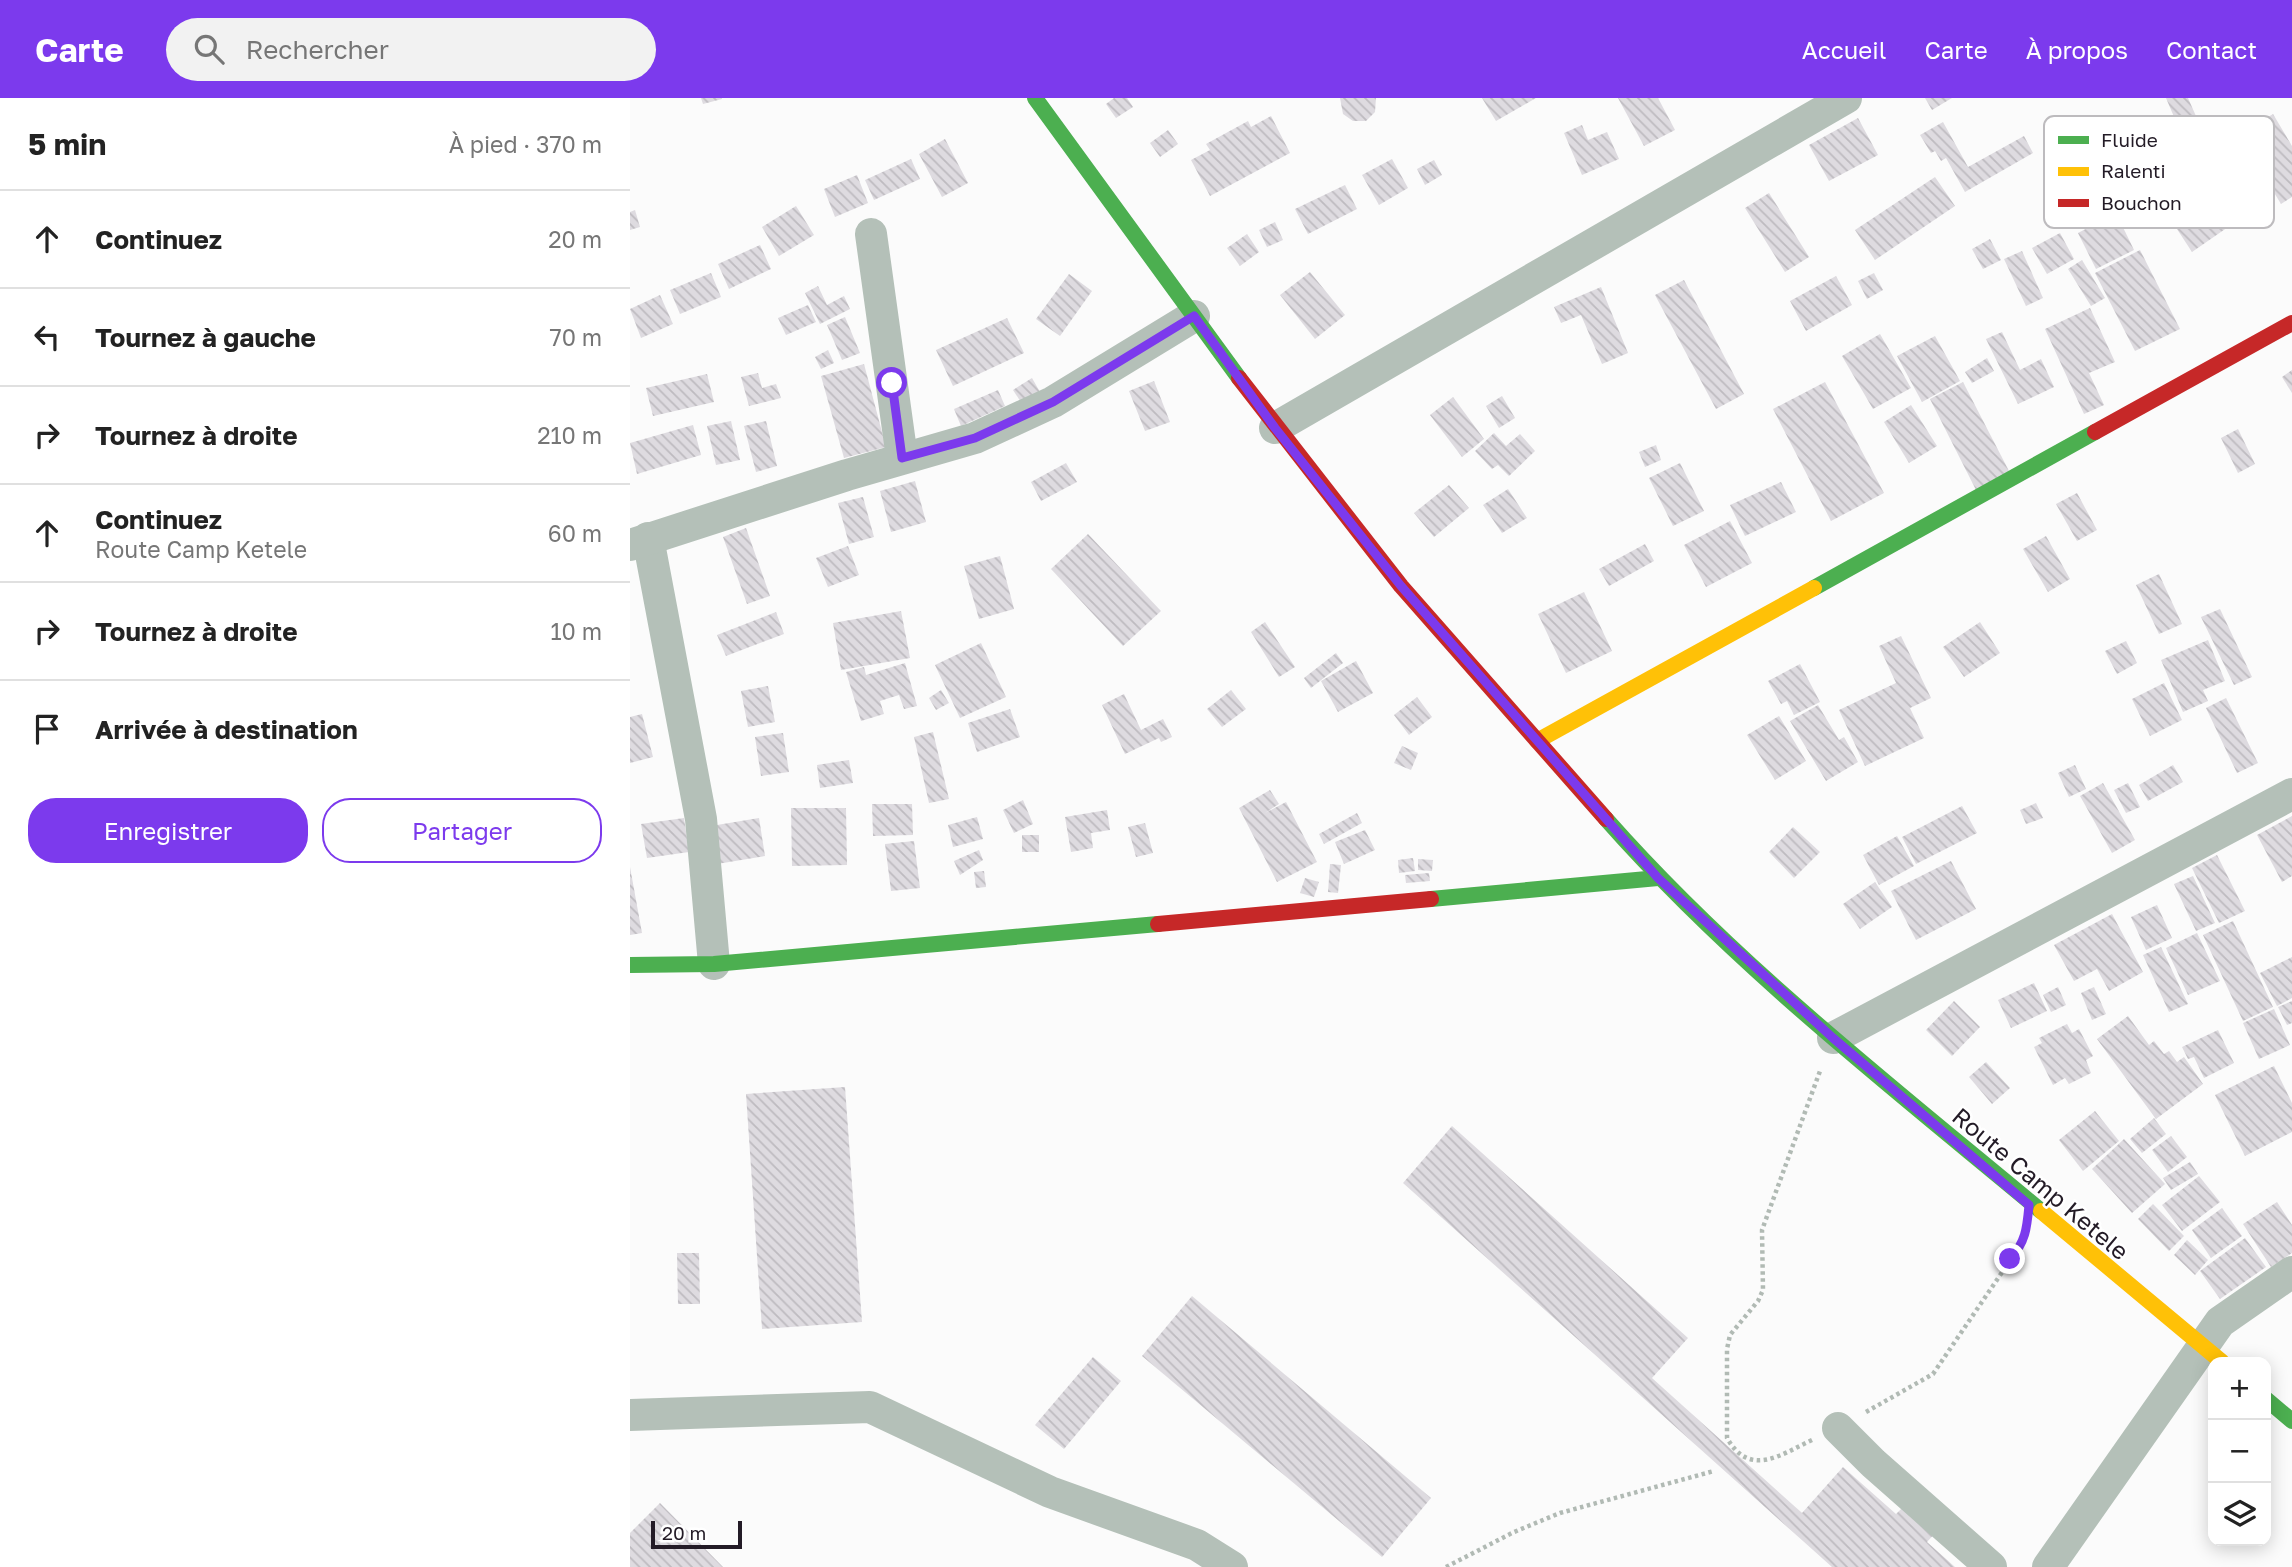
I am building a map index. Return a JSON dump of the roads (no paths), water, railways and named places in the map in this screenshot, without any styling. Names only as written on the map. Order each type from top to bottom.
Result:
[{"type":"street","name":"Route Camp Ketele","points":[[1035,98],[1275,428],[1401,586],[1658,878],[1833,1038],[2029,1205],[2212,1354]]},
{"type":"street","points":[[1275,428],[1846,98]]},
{"type":"street","points":[[871,234],[902,458]]},
{"type":"street","points":[[714,964],[701,819],[639,541],[902,458],[975,438],[1053,402],[1194,316]]},
{"type":"street","points":[[1537,741],[2292,323]]},
{"type":"street","points":[[1833,1038],[2292,794]]},
{"type":"street","points":[[630,965],[714,964],[1658,878]]},
{"type":"street","points":[[2046,1564],[2212,1354],[2220,1322],[2292,1272]]},
{"type":"street","points":[[2271,1403],[2292,1421]]},
{"type":"street","points":[[630,1415],[870,1407],[1050,1492],[1197,1545],[1232,1567]]},
{"type":"street","points":[[1838,1428],[1873,1464],[1991,1567]]}]
